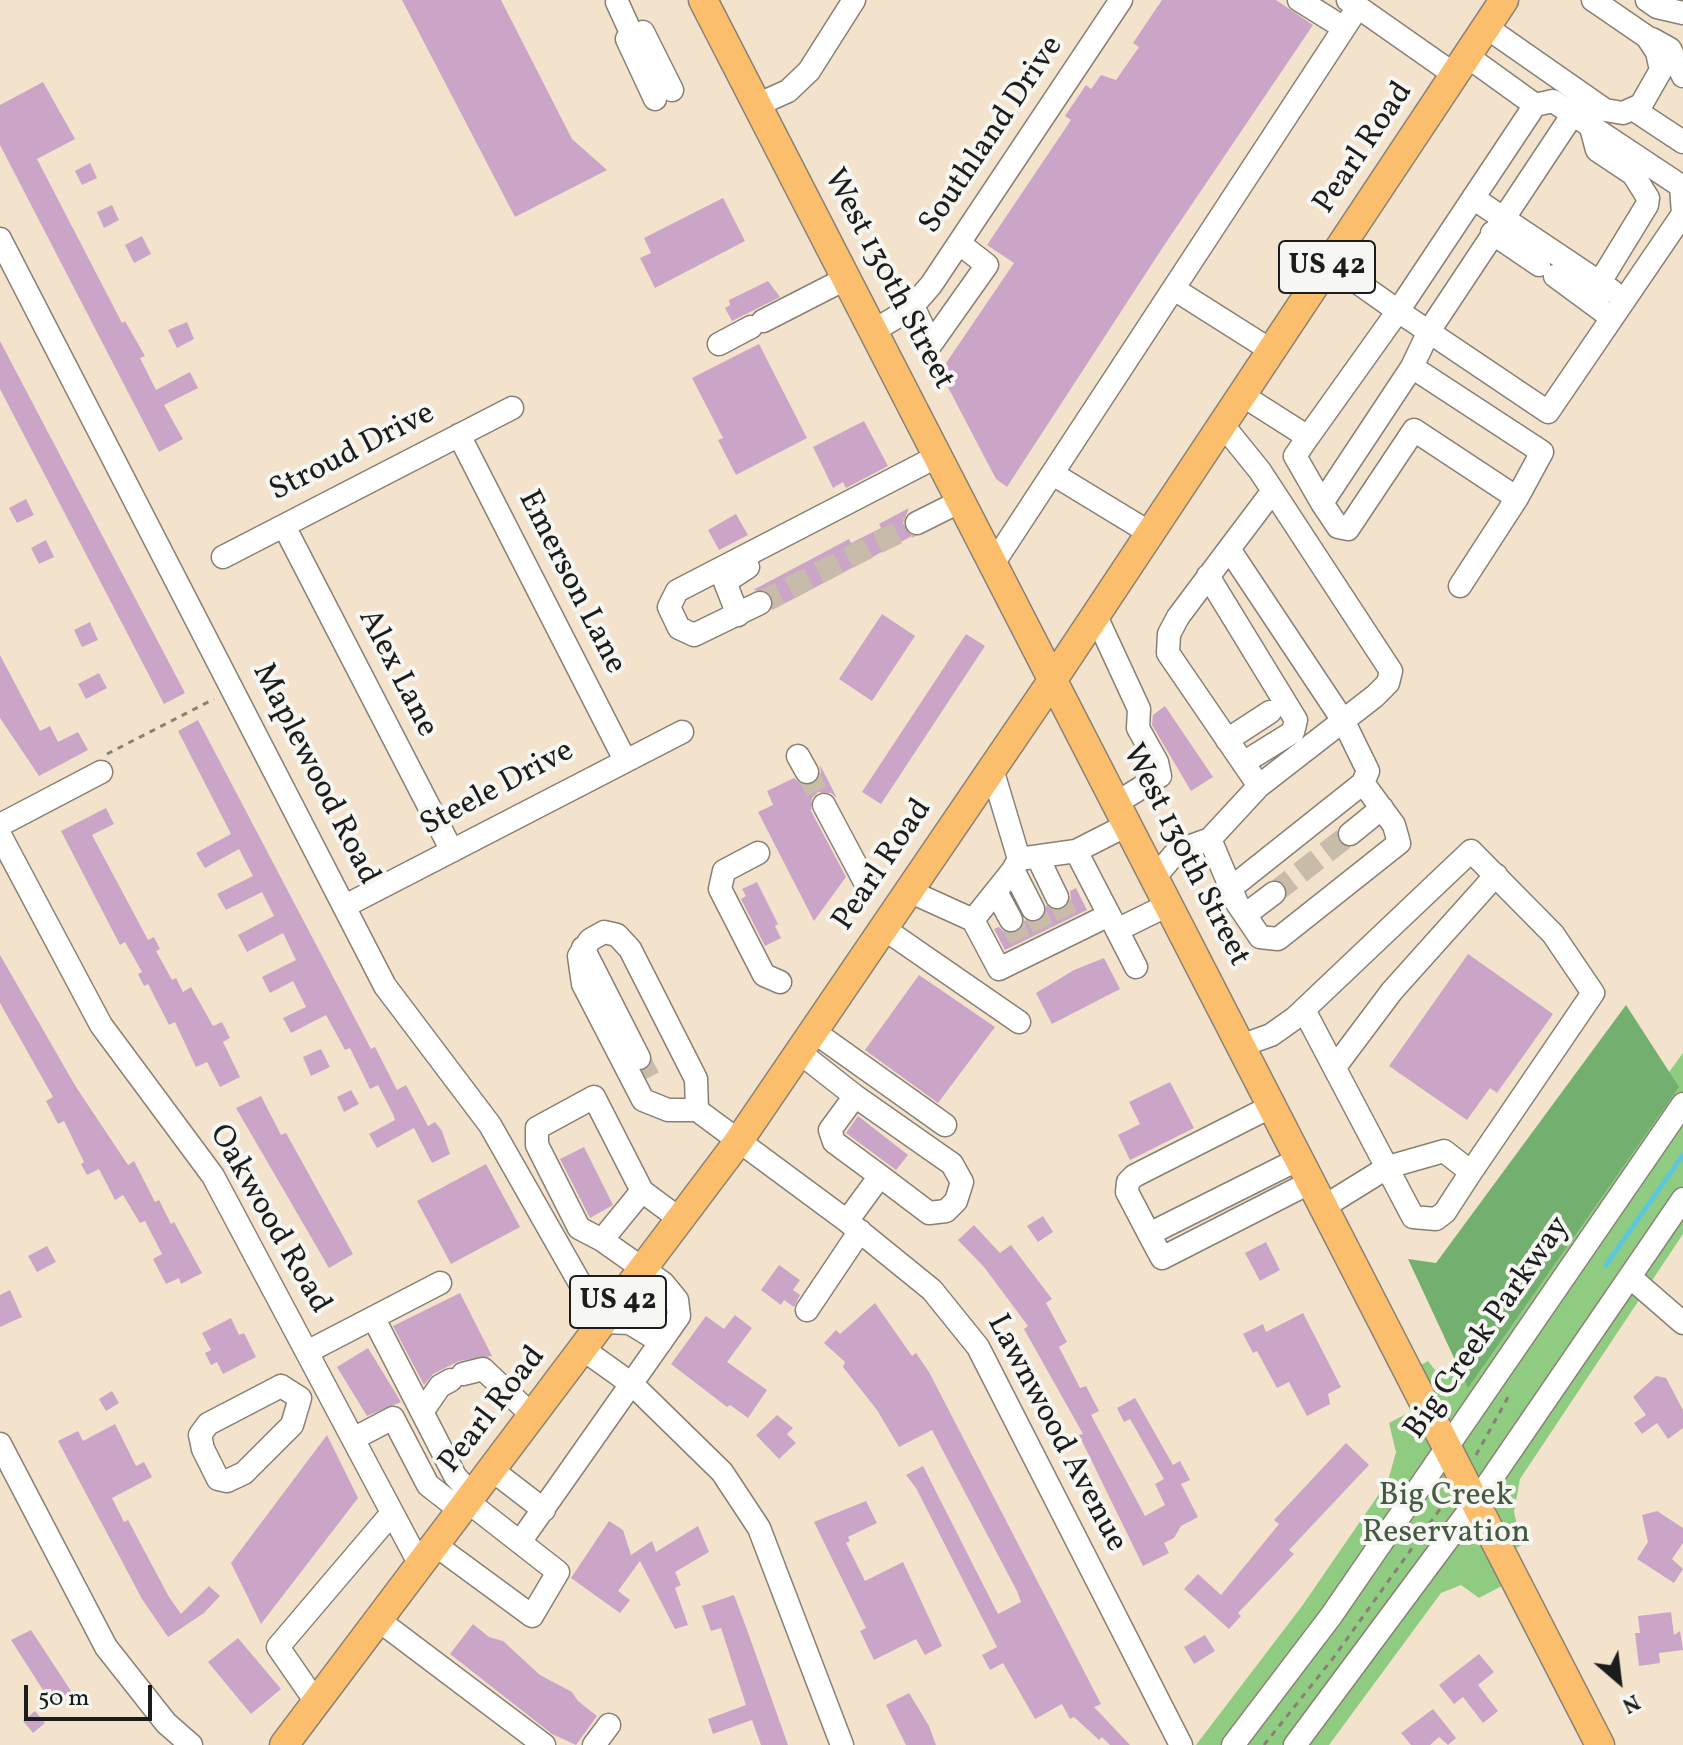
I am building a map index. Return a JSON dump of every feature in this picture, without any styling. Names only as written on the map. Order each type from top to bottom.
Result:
[{"type":"main road","name":"West 130th Street","points":[[703,0],[995,561],[1600,1745]]},
{"type":"main road","name":"Pearl Road","points":[[284,1745],[584,1350],[602,1322],[645,1270],[738,1142],[1054,678],[1504,0]]},
{"type":"street","points":[[757,105],[788,91],[809,71],[854,0]]},
{"type":"street","name":"Southland Drive","points":[[875,330],[913,306],[960,244],[1121,0]]},
{"type":"street","points":[[1299,0],[1344,28]]},
{"type":"street","points":[[1593,0],[1645,36],[1670,49],[1683,76]]},
{"type":"street","points":[[1647,0],[1657,7],[1683,13]]},
{"type":"street","points":[[617,2],[664,94]]},
{"type":"street","points":[[995,561],[1344,28],[1353,3],[1535,105],[1553,101],[1681,186],[1683,214],[1548,412],[1542,452],[1517,498],[1460,586]]},
{"type":"street","points":[[1486,27],[1605,110],[1623,113],[1641,105],[1661,70],[1657,52],[1645,36]]},
{"type":"street","points":[[1414,430],[1348,529],[1338,527],[1295,456],[1398,311],[1535,105]]},
{"type":"street","points":[[1633,109],[1683,142]]},
{"type":"street","points":[[1322,503],[1412,367],[1429,331],[1497,226],[1581,119]]},
{"type":"street","points":[[1581,119],[1597,150],[1633,174],[1648,198],[1647,205],[1600,282]]},
{"type":"street","points":[[1473,198],[1497,226],[1547,271],[1618,308]]},
{"type":"street","points":[[1497,226],[1600,282],[1618,308]]},
{"type":"street","name":"Maplewood Road","points":[[0,239],[385,986],[490,1125],[553,1241],[602,1322]]},
{"type":"street","points":[[913,306],[931,344],[987,265],[960,244]]},
{"type":"street","points":[[1330,263],[1548,412]]},
{"type":"street","points":[[719,344],[847,278]]},
{"type":"street","points":[[1174,289],[1272,351]]},
{"type":"street","points":[[1412,367],[1542,452]]},
{"type":"street","points":[[1242,395],[1308,437]]},
{"type":"street","name":"Stroud Drive","points":[[223,557],[512,408]]},
{"type":"street","points":[[1384,409],[1517,498]]},
{"type":"street","points":[[1156,876],[1177,851],[1210,839],[1259,786],[1344,722],[1388,683],[1391,671],[1272,492],[1222,424]]},
{"type":"street","name":"Emerson Lane","points":[[459,435],[625,760]]},
{"type":"street","points":[[760,603],[704,633],[689,635],[674,622],[670,599],[677,591],[940,455]]},
{"type":"street","points":[[1053,474],[1150,533]]},
{"type":"street","points":[[1259,786],[1168,653],[1169,634],[1208,576],[1272,492]]},
{"type":"street","points":[[917,523],[963,500]]},
{"type":"street","points":[[738,615],[725,587],[727,578],[806,538],[826,514]]},
{"type":"street","name":"Alex Lane","points":[[284,526],[452,851]]},
{"type":"street","points":[[1229,549],[1344,722],[1368,771],[1363,783],[1231,888]]},
{"type":"street","points":[[1208,576],[1296,720],[1293,732],[1243,763]]},
{"type":"street","points":[[973,920],[1023,862],[1076,851],[1123,813],[1160,776],[1157,762],[1138,728],[1139,709],[1095,614]]},
{"type":"street","points":[[1227,740],[1270,712]]},
{"type":"street","name":"Steele Drive","points":[[345,906],[682,732]]},
{"type":"street","points":[[0,825],[103,763]]},
{"type":"street","points":[[992,769],[1023,862],[1033,909]]},
{"type":"street","points":[[1210,839],[1245,915],[1260,937],[1278,939],[1399,843],[1394,825],[1363,783]]},
{"type":"street","points":[[824,805],[866,884]]},
{"type":"street","points":[[1350,834],[1382,808]]},
{"type":"street","name":"Oakwood Road","points":[[0,835],[101,1025],[213,1176],[392,1513],[427,1553]]},
{"type":"street","points":[[1076,851],[1136,967]]},
{"type":"street","points":[[1243,1045],[1271,1035],[1304,1010],[1471,851],[1553,934],[1593,993],[1445,1212],[1436,1219],[1424,1220],[1413,1217],[1407,1208],[1304,1010]]},
{"type":"street","points":[[758,853],[724,871],[720,889],[764,975],[780,982]]},
{"type":"street","points":[[1023,862],[1057,897]]},
{"type":"street","points":[[1335,1067],[1392,991],[1496,875]]},
{"type":"street","points":[[909,891],[973,920],[999,969],[1024,950],[1072,926],[1113,922],[1170,904]]},
{"type":"street","points":[[996,892],[1011,920]]},
{"type":"street","points":[[1245,915],[1274,893]]},
{"type":"street","points":[[883,928],[1019,1022]]},
{"type":"street","points":[[604,932],[617,935],[630,949],[696,1079],[697,1110],[668,1110],[643,1100],[583,984],[578,969],[583,948],[604,932]]},
{"type":"street","points":[[583,948],[639,1058]]},
{"type":"street","points":[[806,1042],[855,1096],[952,1164],[962,1182],[956,1201],[946,1211],[929,1213],[834,1142],[830,1130],[855,1096]]},
{"type":"street","points":[[806,1042],[945,1125]]},
{"type":"street","points":[[654,1087],[668,1110]]},
{"type":"street","points":[[520,1542],[679,1316],[679,1309],[663,1283],[602,1240],[579,1228],[537,1145],[537,1128],[594,1097],[642,1191],[681,1220]]},
{"type":"street","name":"Big Creek Parkway","points":[[1233,1745],[1331,1616],[1683,1104]]},
{"type":"street","points":[[1274,1105],[1128,1182],[1127,1192],[1162,1258],[1313,1182],[1388,1167],[1444,1151],[1471,1172]]},
{"type":"street","name":"Lawnwood Avenue","points":[[697,1110],[854,1226],[932,1290],[978,1347],[1181,1745]]},
{"type":"street","points":[[807,1310],[880,1176]]},
{"type":"street","points":[[602,1240],[642,1191]]},
{"type":"street","points":[[1295,1745],[1477,1500],[1683,1199]]},
{"type":"street","points":[[553,1241],[579,1228]]},
{"type":"street","points":[[1630,1277],[1683,1323]]},
{"type":"street","points":[[307,1352],[440,1283]]},
{"type":"street","points":[[374,1319],[466,1502]]},
{"type":"street","points":[[602,1322],[630,1323],[661,1342]]},
{"type":"street","points":[[584,1350],[633,1385],[722,1472],[759,1528],[842,1745]]},
{"type":"street","points":[[422,1412],[440,1386],[483,1369],[533,1416]]},
{"type":"street","points":[[300,1398],[281,1386],[208,1424],[200,1435],[203,1449],[218,1479],[227,1481],[244,1473],[268,1452],[292,1425],[300,1398],[324,1384]]},
{"type":"street","points":[[353,1439],[393,1418],[428,1485],[466,1502],[558,1572],[532,1616],[427,1553]]},
{"type":"street","points":[[0,1444],[106,1647],[166,1723],[191,1745]]},
{"type":"street","points":[[492,1470],[544,1510]]},
{"type":"street","points":[[316,1702],[278,1647],[392,1513]]},
{"type":"street","points":[[377,1619],[544,1745]]},
{"type":"street","points":[[594,1745],[609,1725]]},
{"type":"path","points":[[103,763],[214,699]]},
{"type":"path","points":[[1264,1745],[1334,1657],[1447,1499]]},
{"type":"green space","points":[[1626,1005],[1679,1087],[1468,1388],[1408,1259],[1436,1263]]},
{"type":"green space","name":"Big Creek Reservation","points":[[1683,1053],[1683,1234],[1520,1479],[1514,1512],[1522,1545],[1501,1556],[1513,1580],[1479,1598],[1461,1585],[1441,1593],[1329,1745],[1196,1745],[1302,1606],[1388,1481],[1396,1452],[1389,1423],[1423,1405],[1407,1373],[1428,1361],[1435,1370],[1447,1374],[1467,1366],[1612,1150]]},
{"type":"building","points":[[402,0],[501,0],[572,139],[607,170],[515,217]]},
{"type":"building","points":[[1162,0],[1276,0],[1313,25],[1163,247],[1007,487],[996,479],[940,372],[1014,263],[987,245],[1071,120],[1065,116],[1086,85],[1091,89],[1101,75],[1116,80],[1139,47],[1133,43]]},
{"type":"building","points":[[43,82],[75,139],[37,159],[122,323],[125,321],[145,356],[140,358],[156,390],[190,372],[198,388],[164,405],[183,439],[159,452],[0,145],[0,105]]},
{"type":"building","points":[[90,163],[97,178],[82,185],[75,171]]},
{"type":"building","points":[[723,198],[745,241],[655,288],[640,258],[651,253],[644,238]]},
{"type":"building","points":[[112,205],[119,220],[104,228],[97,212]]},
{"type":"building","points":[[142,236],[151,254],[134,263],[125,245]]},
{"type":"building","points":[[768,281],[780,297],[732,321],[725,308],[730,305],[729,300]]},
{"type":"building","points":[[187,322],[194,339],[177,348],[168,330]]},
{"type":"building","points":[[0,341],[185,693],[164,704],[0,389]]},
{"type":"building","points":[[759,344],[807,438],[736,475],[718,440],[723,438],[692,378]]},
{"type":"building","points":[[864,421],[888,466],[846,488],[843,482],[833,488],[813,447]]},
{"type":"building","points":[[26,499],[34,515],[17,523],[9,508]]},
{"type":"building","points":[[909,508],[903,523],[912,536],[801,595],[772,610],[774,603],[768,592],[753,590],[849,539],[851,543],[881,528],[879,524]]},
{"type":"building","points":[[736,514],[748,535],[719,550],[708,530]]},
{"type":"building","points":[[46,540],[54,557],[39,564],[31,548]]},
{"type":"building","points":[[882,614],[915,636],[872,701],[839,679]]},
{"type":"building","points":[[90,622],[98,640],[82,647],[74,630]]},
{"type":"building","points":[[966,634],[985,646],[881,804],[862,792]]},
{"type":"building","points":[[0,655],[40,731],[50,726],[58,742],[78,732],[88,750],[39,776],[0,718]]},
{"type":"building","points":[[99,673],[107,688],[86,699],[78,684]]},
{"type":"building","points":[[1165,706],[1213,777],[1191,791],[1152,725],[1153,715]]},
{"type":"building","points":[[198,720],[371,1049],[375,1047],[397,1090],[406,1085],[428,1126],[435,1122],[442,1131],[450,1154],[432,1163],[414,1128],[377,1148],[369,1134],[395,1120],[393,1114],[378,1085],[370,1089],[350,1048],[345,1050],[326,1015],[291,1033],[283,1018],[306,1007],[293,981],[270,993],[262,977],[296,960],[283,933],[247,952],[238,935],[274,916],[262,892],[226,910],[217,894],[253,876],[239,849],[205,868],[196,853],[231,834],[178,731]]},
{"type":"building","points":[[820,765],[837,798],[831,793],[818,792],[812,798],[811,811],[846,877],[814,921],[758,812],[773,805],[767,791],[794,778],[801,784],[814,784],[821,773]]},
{"type":"building","points":[[106,808],[114,824],[92,835],[148,940],[154,937],[160,949],[156,951],[172,980],[176,978],[183,992],[191,987],[213,1026],[222,1022],[230,1038],[223,1042],[240,1077],[220,1087],[207,1062],[196,1067],[175,1022],[169,1025],[148,984],[144,986],[138,974],[142,972],[125,942],[120,945],[61,831]]},
{"type":"building","points":[[757,882],[778,924],[775,926],[781,938],[765,946],[741,899],[746,896],[742,889]]},
{"type":"building","points":[[1076,888],[1087,910],[1005,950],[994,929],[999,927],[1004,932],[1017,933],[1025,920],[1033,923],[1044,917],[1046,905],[1055,911],[1064,909],[1071,899],[1070,891]]},
{"type":"building","points":[[1468,954],[1553,1014],[1497,1093],[1490,1088],[1467,1120],[1389,1066]]},
{"type":"building","points":[[0,955],[76,1087],[128,1165],[134,1161],[155,1202],[159,1200],[171,1224],[174,1222],[202,1273],[181,1284],[179,1278],[166,1284],[153,1259],[162,1254],[145,1221],[140,1223],[123,1195],[115,1200],[99,1169],[87,1175],[64,1121],[58,1124],[46,1101],[53,1097],[0,1003]]},
{"type":"building","points":[[1104,958],[1120,989],[1052,1024],[1036,993],[1074,970]]},
{"type":"building","points":[[919,975],[995,1027],[938,1103],[865,1050]]},
{"type":"building","points":[[321,1049],[330,1067],[311,1076],[303,1057]]},
{"type":"building","points":[[1170,1082],[1194,1128],[1130,1160],[1118,1135],[1140,1124],[1129,1102]]},
{"type":"building","points":[[351,1090],[359,1104],[344,1112],[337,1097]]},
{"type":"building","points":[[261,1096],[281,1135],[286,1133],[353,1254],[329,1268],[236,1108]]},
{"type":"building","points":[[858,1116],[908,1155],[896,1170],[846,1133]]},
{"type":"building","points":[[584,1147],[613,1205],[590,1218],[560,1159]]},
{"type":"building","points":[[486,1164],[520,1227],[451,1264],[417,1201]]},
{"type":"building","points":[[1043,1216],[1053,1232],[1038,1242],[1027,1226]]},
{"type":"building","points":[[974,1225],[1000,1253],[1011,1245],[1052,1299],[1046,1303],[1067,1342],[1059,1347],[1080,1388],[1086,1386],[1099,1411],[1091,1415],[1145,1516],[1165,1505],[1155,1484],[1164,1479],[1130,1419],[1124,1422],[1117,1408],[1135,1398],[1173,1465],[1180,1461],[1190,1480],[1181,1484],[1198,1517],[1181,1526],[1174,1538],[1164,1543],[1169,1553],[1143,1566],[1079,1435],[1083,1434],[1024,1329],[1028,1326],[984,1267],[958,1240]]},
{"type":"building","points":[[1266,1242],[1280,1270],[1260,1281],[1245,1253]]},
{"type":"building","points":[[47,1246],[56,1262],[37,1272],[28,1256]]},
{"type":"building","points":[[779,1265],[800,1280],[793,1290],[800,1295],[794,1307],[784,1300],[781,1305],[761,1290]]},
{"type":"building","points":[[10,1290],[22,1317],[0,1327],[0,1295]]},
{"type":"building","points":[[460,1293],[492,1356],[459,1361],[433,1374],[424,1385],[393,1326]]},
{"type":"building","points":[[875,1303],[912,1356],[916,1353],[929,1372],[1101,1704],[1094,1707],[1130,1745],[1110,1745],[1102,1737],[1099,1740],[1074,1717],[1070,1719],[1062,1704],[1035,1719],[1003,1663],[990,1670],[982,1655],[997,1647],[916,1488],[906,1475],[923,1466],[998,1614],[1021,1602],[1017,1591],[932,1430],[899,1447],[877,1410],[843,1367],[845,1362],[824,1343],[836,1330],[840,1334]]},
{"type":"building","points":[[1303,1313],[1341,1387],[1328,1394],[1330,1404],[1307,1416],[1289,1382],[1277,1388],[1257,1351],[1253,1353],[1243,1334],[1263,1324],[1266,1332]]},
{"type":"building","points":[[735,1315],[752,1328],[727,1362],[767,1390],[748,1418],[730,1405],[727,1407],[671,1364],[706,1316],[724,1329]]},
{"type":"building","points":[[231,1318],[239,1335],[244,1333],[256,1357],[223,1374],[217,1362],[211,1365],[205,1353],[211,1350],[202,1333]]},
{"type":"building","points":[[368,1348],[401,1402],[367,1416],[337,1367]]},
{"type":"building","points":[[1656,1376],[1666,1378],[1683,1410],[1683,1428],[1668,1439],[1657,1423],[1642,1434],[1634,1423],[1646,1415],[1633,1397]]},
{"type":"building","points":[[112,1391],[119,1403],[106,1411],[99,1399]]},
{"type":"building","points":[[777,1415],[793,1428],[787,1434],[796,1443],[779,1459],[756,1435]]},
{"type":"building","points":[[115,1424],[136,1466],[144,1462],[152,1477],[112,1498],[124,1522],[128,1520],[169,1597],[181,1614],[209,1586],[220,1596],[204,1613],[168,1637],[142,1599],[58,1441],[78,1431],[83,1441]]},
{"type":"building","points":[[327,1435],[358,1498],[261,1624],[231,1563]]},
{"type":"building","points":[[1346,1443],[1369,1465],[1289,1550],[1294,1554],[1238,1613],[1241,1616],[1229,1629],[1184,1589],[1198,1574],[1221,1595],[1279,1524],[1274,1520]]},
{"type":"building","points":[[866,1501],[877,1523],[848,1537],[850,1541],[846,1543],[865,1581],[903,1562],[942,1646],[925,1655],[916,1639],[874,1660],[860,1631],[866,1628],[814,1522]]},
{"type":"building","points":[[1657,1511],[1683,1528],[1683,1543],[1672,1559],[1683,1569],[1674,1583],[1637,1559],[1648,1542],[1642,1515]]},
{"type":"building","points":[[609,1521],[623,1530],[631,1555],[652,1541],[656,1552],[698,1526],[709,1552],[675,1572],[681,1585],[675,1588],[688,1625],[675,1629],[640,1561],[618,1591],[630,1600],[620,1613],[571,1578]]},
{"type":"building","points":[[734,1595],[788,1745],[761,1745],[752,1720],[713,1734],[708,1719],[746,1705],[721,1628],[711,1631],[702,1606]]},
{"type":"building","points":[[1671,1612],[1674,1635],[1680,1631],[1683,1650],[1659,1653],[1660,1663],[1639,1666],[1635,1633],[1640,1633],[1638,1616]]},
{"type":"building","points":[[473,1624],[489,1637],[503,1641],[540,1675],[572,1692],[597,1716],[576,1745],[552,1734],[450,1654]]},
{"type":"building","points":[[31,1630],[71,1691],[52,1704],[11,1640]]},
{"type":"building","points":[[1205,1635],[1215,1651],[1194,1664],[1184,1647]]},
{"type":"building","points":[[238,1638],[281,1689],[251,1714],[208,1662]]},
{"type":"building","points":[[1479,1654],[1494,1672],[1478,1685],[1498,1711],[1483,1723],[1463,1697],[1454,1704],[1439,1685]]},
{"type":"building","points":[[909,1693],[929,1726],[936,1745],[906,1745],[886,1705]]},
{"type":"building","points":[[1433,1709],[1456,1738],[1448,1745],[1439,1737],[1430,1745],[1411,1745],[1401,1733]]},
{"type":"building","points":[[35,1711],[45,1723],[33,1733],[23,1721]]},
{"type":"waterway","points":[[1606,1265],[1683,1155]]},
{"type":"tunnel","points":[[760,603],[917,523]]},
{"type":"tunnel","points":[[807,772],[824,805]]},
{"type":"tunnel","points":[[1274,893],[1350,834]]},
{"type":"tunnel","points":[[1057,897],[1069,920]]},
{"type":"tunnel","points":[[1033,909],[1045,932]]},
{"type":"tunnel","points":[[1011,920],[1022,945]]},
{"type":"tunnel","points":[[639,1058],[654,1087]]}]
